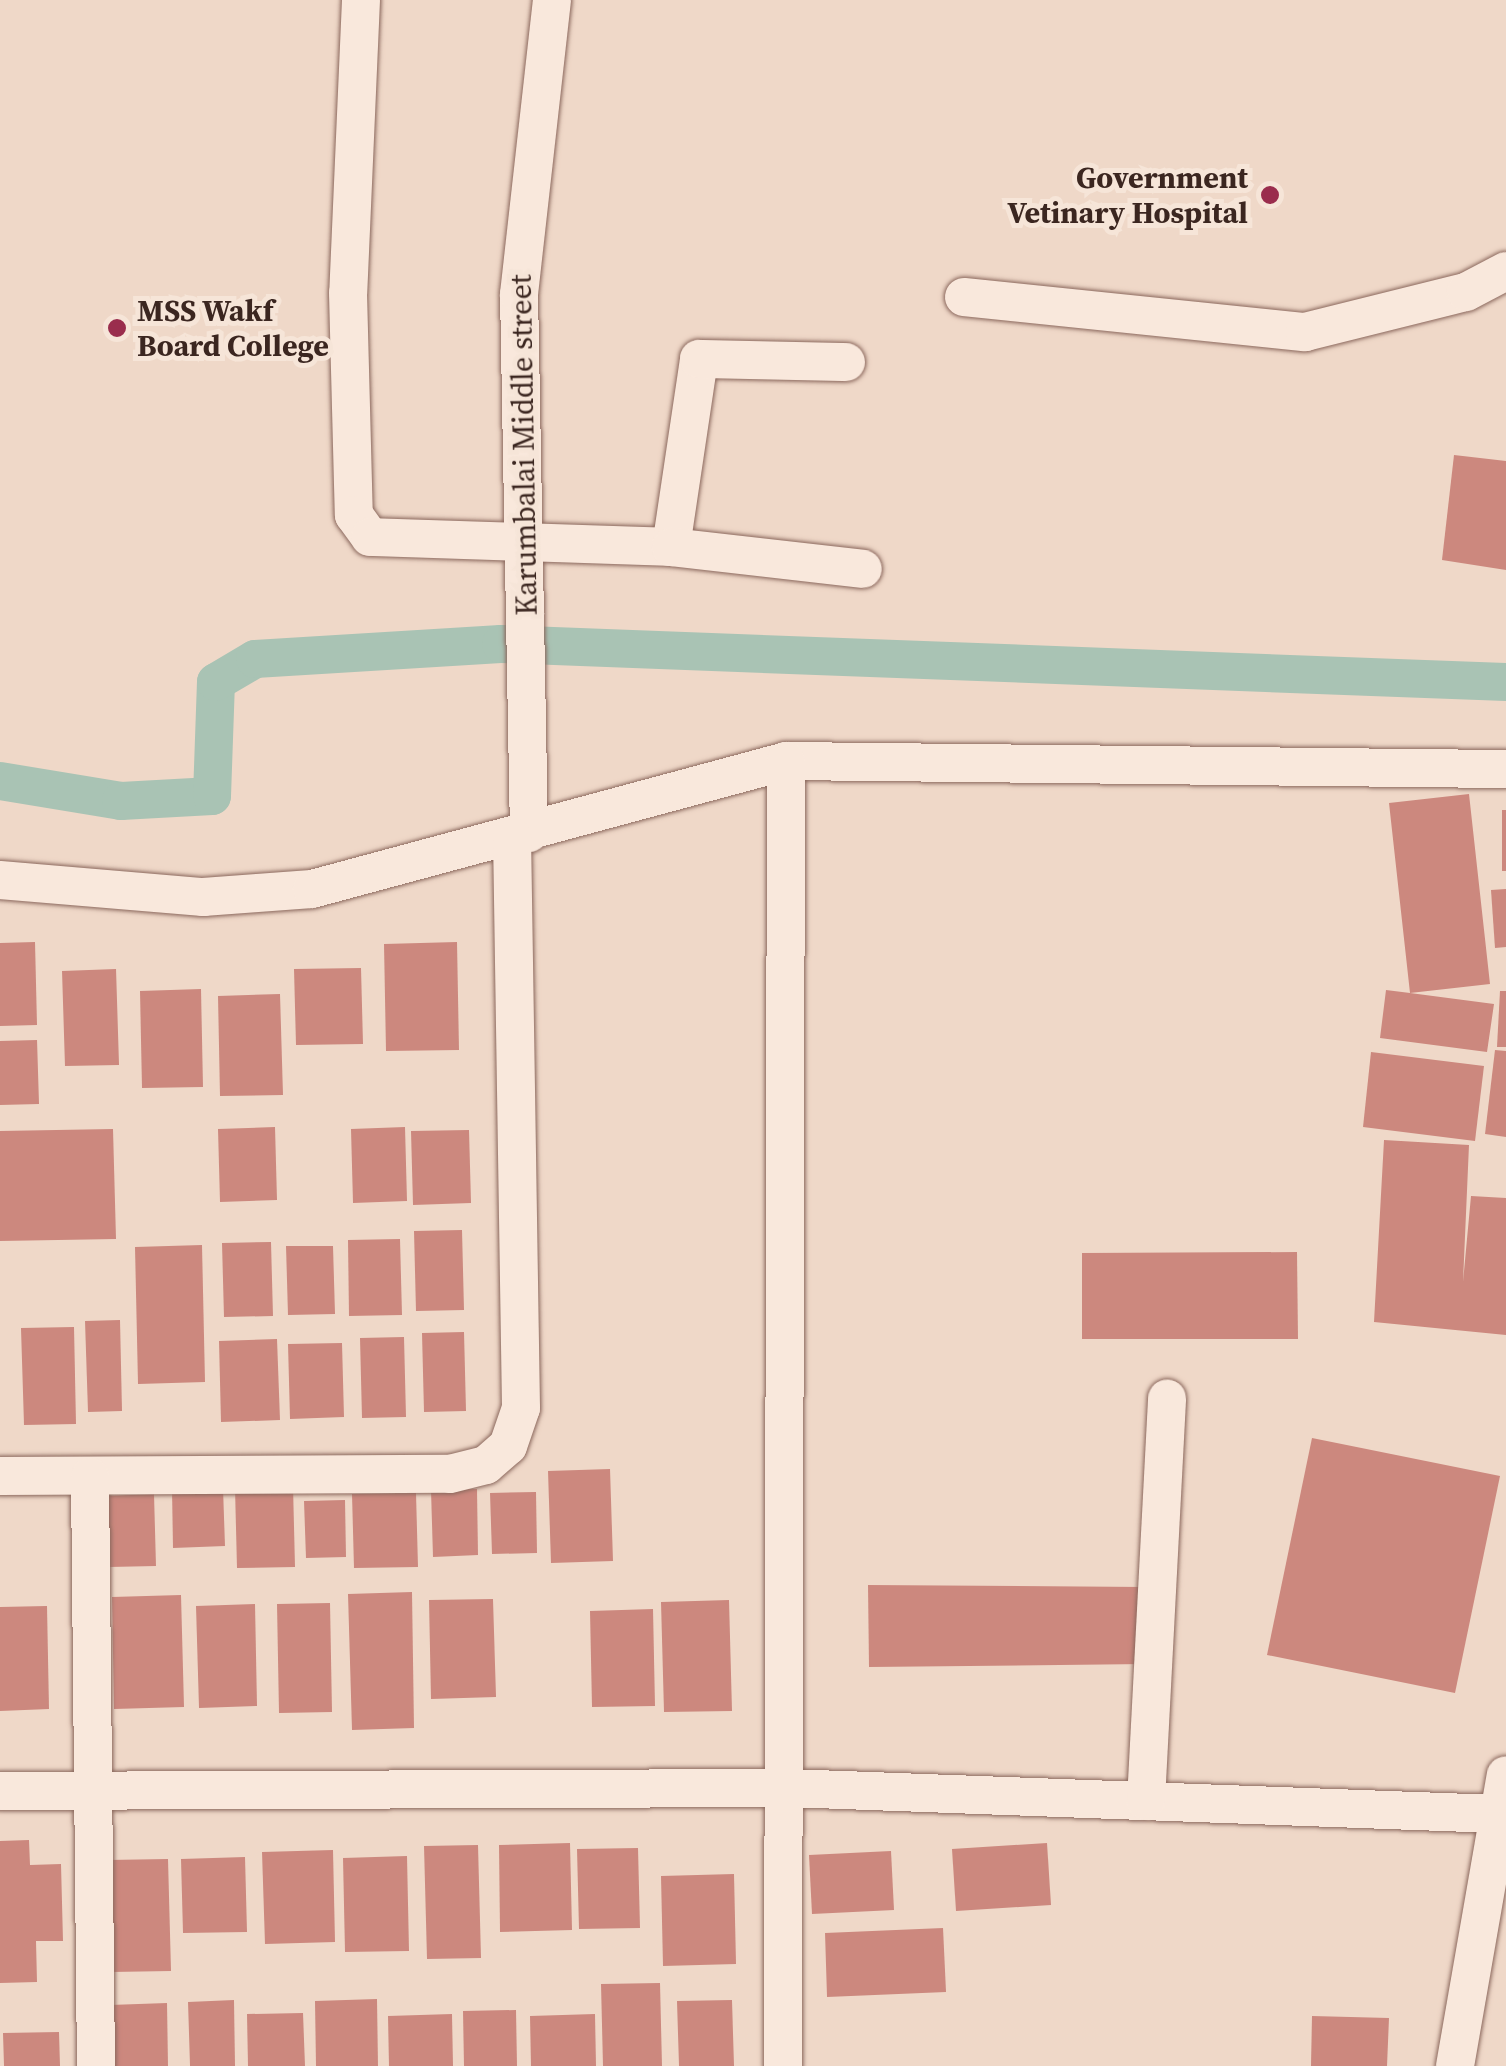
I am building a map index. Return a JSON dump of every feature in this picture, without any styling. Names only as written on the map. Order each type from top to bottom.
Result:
[{"type":"street","points":[[361,0],[348,294],[354,514],[370,536],[670,547],[863,570]]},
{"type":"street","name":"Karumbalai Middle street","points":[[0,1476],[450,1474],[486,1465],[508,1446],[521,1408],[520,834],[526,544],[518,294],[552,0]]},
{"type":"street","points":[[964,297],[1305,332],[1466,292],[1506,271]]},
{"type":"street","points":[[670,547],[699,359],[846,362]]},
{"type":"street","points":[[783,2066],[788,1788],[786,761]]},
{"type":"street","points":[[0,880],[270,895],[520,834],[786,761],[1506,769]]},
{"type":"street","points":[[1146,1801],[1167,1399]]},
{"type":"street","points":[[90,1477],[97,1788],[96,2066]]},
{"type":"street","points":[[1455,2066],[1496,1814],[1506,1775]]},
{"type":"street","points":[[0,1791],[788,1788],[1496,1814]]},
{"type":"building","points":[[1454,455],[1506,461],[1506,570],[1442,560]]},
{"type":"building","points":[[1469,794],[1490,984],[1410,993],[1389,803]]},
{"type":"building","points":[[1502,810],[1506,810],[1506,871],[1502,871]]},
{"type":"building","points":[[1506,889],[1506,947],[1495,948],[1491,890]]},
{"type":"building","points":[[35,942],[37,1025],[0,1026],[0,943]]},
{"type":"building","points":[[457,942],[459,1050],[386,1051],[384,944]]},
{"type":"building","points":[[361,968],[363,1044],[296,1045],[294,969]]},
{"type":"building","points":[[116,969],[119,1065],[65,1066],[62,971]]},
{"type":"building","points":[[201,989],[203,1087],[142,1088],[140,991]]},
{"type":"building","points":[[1386,990],[1494,1004],[1487,1052],[1380,1038]]},
{"type":"building","points":[[1500,991],[1506,991],[1506,1047],[1497,1047]]},
{"type":"building","points":[[280,994],[283,1095],[220,1096],[218,996]]},
{"type":"building","points":[[37,1040],[39,1104],[0,1105],[0,1041]]},
{"type":"building","points":[[1495,1050],[1506,1051],[1506,1137],[1485,1134]]},
{"type":"building","points":[[1371,1052],[1484,1066],[1475,1141],[1363,1127]]},
{"type":"building","points":[[275,1127],[277,1200],[220,1202],[218,1129]]},
{"type":"building","points":[[405,1127],[407,1201],[353,1203],[351,1129]]},
{"type":"building","points":[[113,1129],[116,1239],[0,1241],[0,1131]]},
{"type":"building","points":[[469,1130],[471,1203],[413,1205],[411,1131]]},
{"type":"building","points":[[1384,1140],[1469,1145],[1463,1282],[1471,1196],[1506,1198],[1506,1335],[1374,1322]]},
{"type":"building","points":[[462,1230],[464,1310],[416,1311],[414,1231]]},
{"type":"building","points":[[400,1239],[402,1315],[349,1316],[348,1240]]},
{"type":"building","points":[[271,1242],[273,1316],[224,1317],[222,1243]]},
{"type":"building","points":[[202,1245],[205,1382],[138,1384],[135,1247]]},
{"type":"building","points":[[286,1246],[333,1246],[335,1314],[288,1315]]},
{"type":"building","points":[[1297,1252],[1298,1339],[1082,1339],[1082,1253]]},
{"type":"building","points":[[120,1320],[122,1411],[88,1412],[85,1321]]},
{"type":"building","points":[[74,1327],[76,1424],[24,1425],[21,1328]]},
{"type":"building","points":[[464,1332],[466,1411],[424,1412],[422,1333]]},
{"type":"building","points":[[404,1337],[406,1417],[362,1418],[360,1338]]},
{"type":"building","points":[[277,1339],[280,1420],[221,1422],[219,1341]]},
{"type":"building","points":[[342,1343],[344,1417],[290,1419],[288,1344]]},
{"type":"building","points":[[1312,1438],[1500,1476],[1455,1693],[1267,1655]]},
{"type":"building","points":[[610,1469],[613,1561],[551,1563],[548,1471]]},
{"type":"building","points":[[293,1486],[295,1567],[237,1568],[235,1488]]},
{"type":"building","points":[[223,1488],[225,1546],[173,1548],[172,1489]]},
{"type":"building","points":[[477,1489],[478,1555],[433,1557],[431,1490]]},
{"type":"building","points":[[536,1492],[537,1553],[492,1554],[490,1493]]},
{"type":"building","points":[[416,1493],[418,1567],[354,1568],[352,1494]]},
{"type":"building","points":[[154,1494],[156,1566],[109,1567],[107,1496]]},
{"type":"building","points":[[345,1500],[346,1557],[306,1558],[304,1501]]},
{"type":"building","points":[[868,1585],[1145,1587],[1146,1664],[869,1667]]},
{"type":"building","points":[[412,1592],[414,1728],[352,1730],[348,1594]]},
{"type":"building","points":[[181,1595],[184,1707],[114,1709],[112,1597]]},
{"type":"building","points":[[493,1599],[496,1697],[431,1699],[429,1600]]},
{"type":"building","points":[[729,1600],[732,1711],[664,1712],[661,1602]]},
{"type":"building","points":[[330,1603],[332,1712],[279,1713],[277,1604]]},
{"type":"building","points":[[255,1604],[257,1706],[199,1708],[196,1606]]},
{"type":"building","points":[[47,1606],[49,1709],[0,1711],[0,1607]]},
{"type":"building","points":[[653,1609],[655,1706],[592,1707],[590,1611]]},
{"type":"building","points":[[29,1840],[30,1865],[61,1864],[63,1941],[36,1941],[37,1982],[0,1983],[0,1841]]},
{"type":"building","points":[[570,1843],[572,1930],[500,1932],[499,1845]]},
{"type":"building","points":[[1047,1843],[1051,1905],[956,1911],[952,1849]]},
{"type":"building","points":[[478,1845],[481,1958],[427,1959],[424,1846]]},
{"type":"building","points":[[638,1848],[640,1928],[579,1929],[577,1849]]},
{"type":"building","points":[[333,1850],[335,1942],[265,1944],[262,1852]]},
{"type":"building","points":[[891,1851],[894,1910],[812,1914],[809,1855]]},
{"type":"building","points":[[407,1856],[409,1951],[345,1952],[343,1858]]},
{"type":"building","points":[[245,1857],[247,1932],[183,1933],[181,1859]]},
{"type":"building","points":[[168,1859],[171,1971],[111,1972],[108,1860]]},
{"type":"building","points":[[734,1874],[736,1964],[663,1966],[661,1876]]},
{"type":"building","points":[[943,1928],[946,1992],[827,1997],[825,1933]]},
{"type":"building","points":[[660,1983],[662,2066],[603,2066],[601,1984]]},
{"type":"building","points":[[377,1999],[378,2066],[316,2066],[315,2001]]},
{"type":"building","points":[[234,2000],[235,2066],[190,2066],[188,2002]]},
{"type":"building","points":[[732,2000],[734,2066],[679,2066],[677,2001]]},
{"type":"building","points":[[167,2003],[168,2066],[112,2066],[110,2005]]},
{"type":"building","points":[[516,2010],[517,2066],[464,2066],[463,2011]]},
{"type":"building","points":[[303,2013],[305,2066],[248,2066],[247,2014]]},
{"type":"building","points":[[452,2014],[453,2066],[389,2066],[388,2016]]},
{"type":"building","points":[[595,2014],[596,2066],[531,2066],[530,2016]]},
{"type":"building","points":[[1312,2016],[1389,2018],[1387,2066],[1311,2066]]},
{"type":"building","points":[[59,2032],[60,2066],[4,2066],[3,2033]]},
{"type":"waterway","points":[[0,781],[121,801],[212,796],[216,682],[255,659],[501,644],[1506,682]]},
{"type":"place","name":"Government Vetinary Hospital","points":[[1270,195]]},
{"type":"place","name":"MSS Wakf Board College","points":[[117,328]]}]
